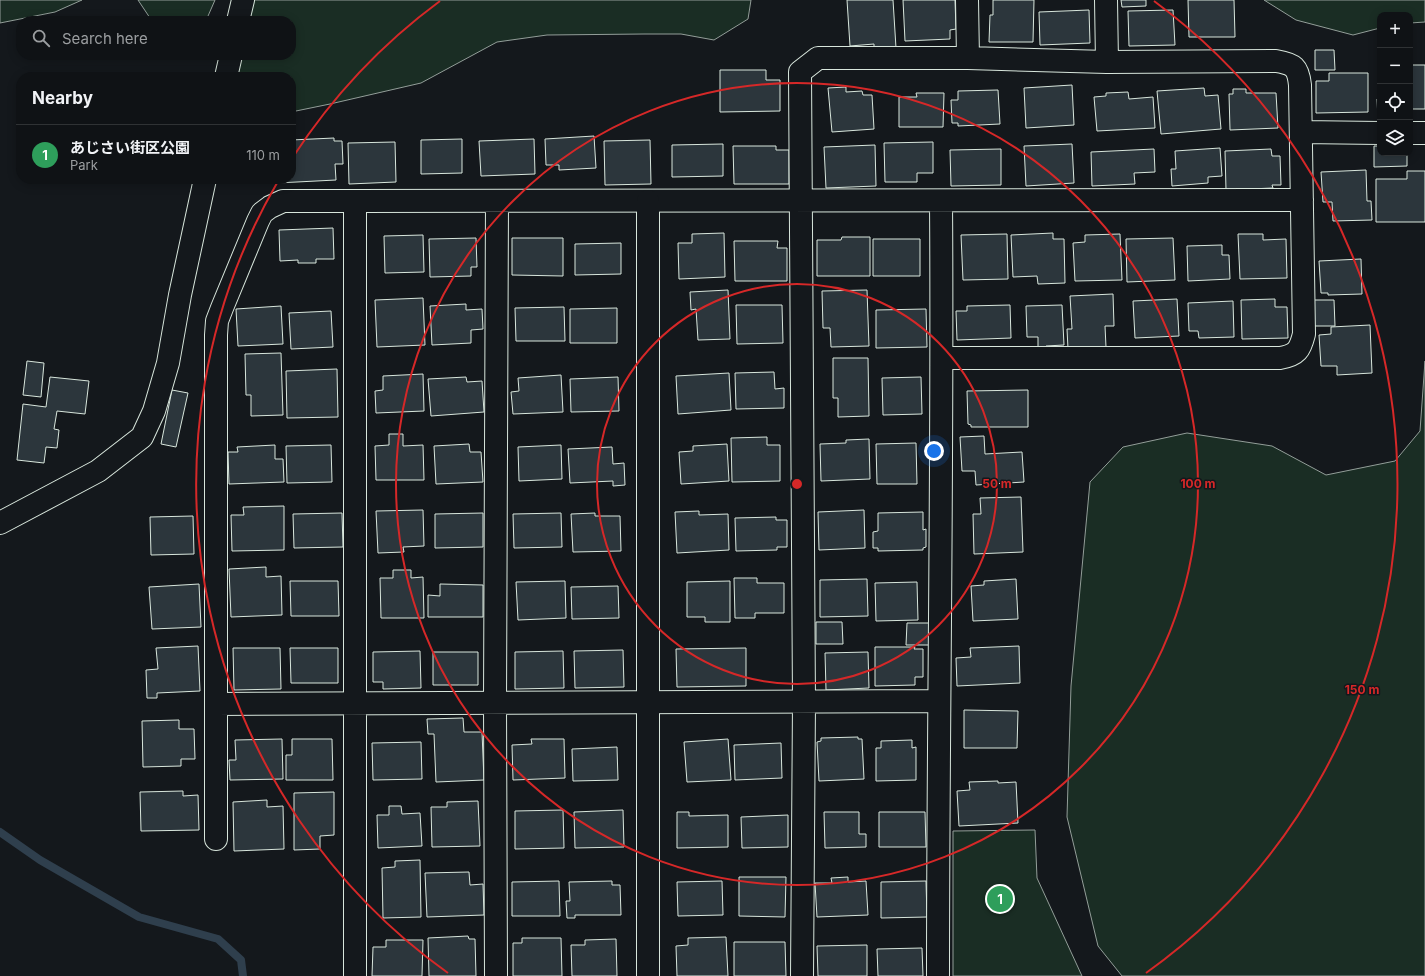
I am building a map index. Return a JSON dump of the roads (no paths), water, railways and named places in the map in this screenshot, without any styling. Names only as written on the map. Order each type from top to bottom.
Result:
[{"type":"street","points":[[239,16],[242,0]]},
{"type":"street","points":[[967,0],[968,58]]},
{"type":"street","points":[[1106,0],[1106,62]]},
{"type":"street","points":[[802,976],[804,702],[800,72],[818,58],[968,58],[1106,62],[1276,60],[1295,67],[1299,75],[1301,132],[1304,334],[1298,351],[1291,356],[1280,358],[942,358]]},
{"type":"street","points":[[227,72],[230,60]]},
{"type":"street","points":[[1301,132],[1377,133]]},
{"type":"street","points":[[1413,133],[1425,133]]},
{"type":"street","points":[[0,523],[98,471],[142,436],[154,411],[168,363],[180,295],[204,184]]},
{"type":"street","points":[[216,839],[217,321],[262,213],[270,206],[283,201],[1302,200]]},
{"type":"street","points":[[355,201],[355,976]]},
{"type":"street","points":[[496,976],[495,703],[497,201]]},
{"type":"street","points":[[648,201],[648,976]]},
{"type":"street","points":[[938,976],[938,701],[942,358],[940,201]]},
{"type":"street","points":[[216,704],[938,701]]},
{"type":"waterway","points":[[0,832],[40,860],[139,917],[218,939],[241,960],[243,976]]},
{"type":"place","name":"あじさい街区公園","points":[[1000,899]]}]
